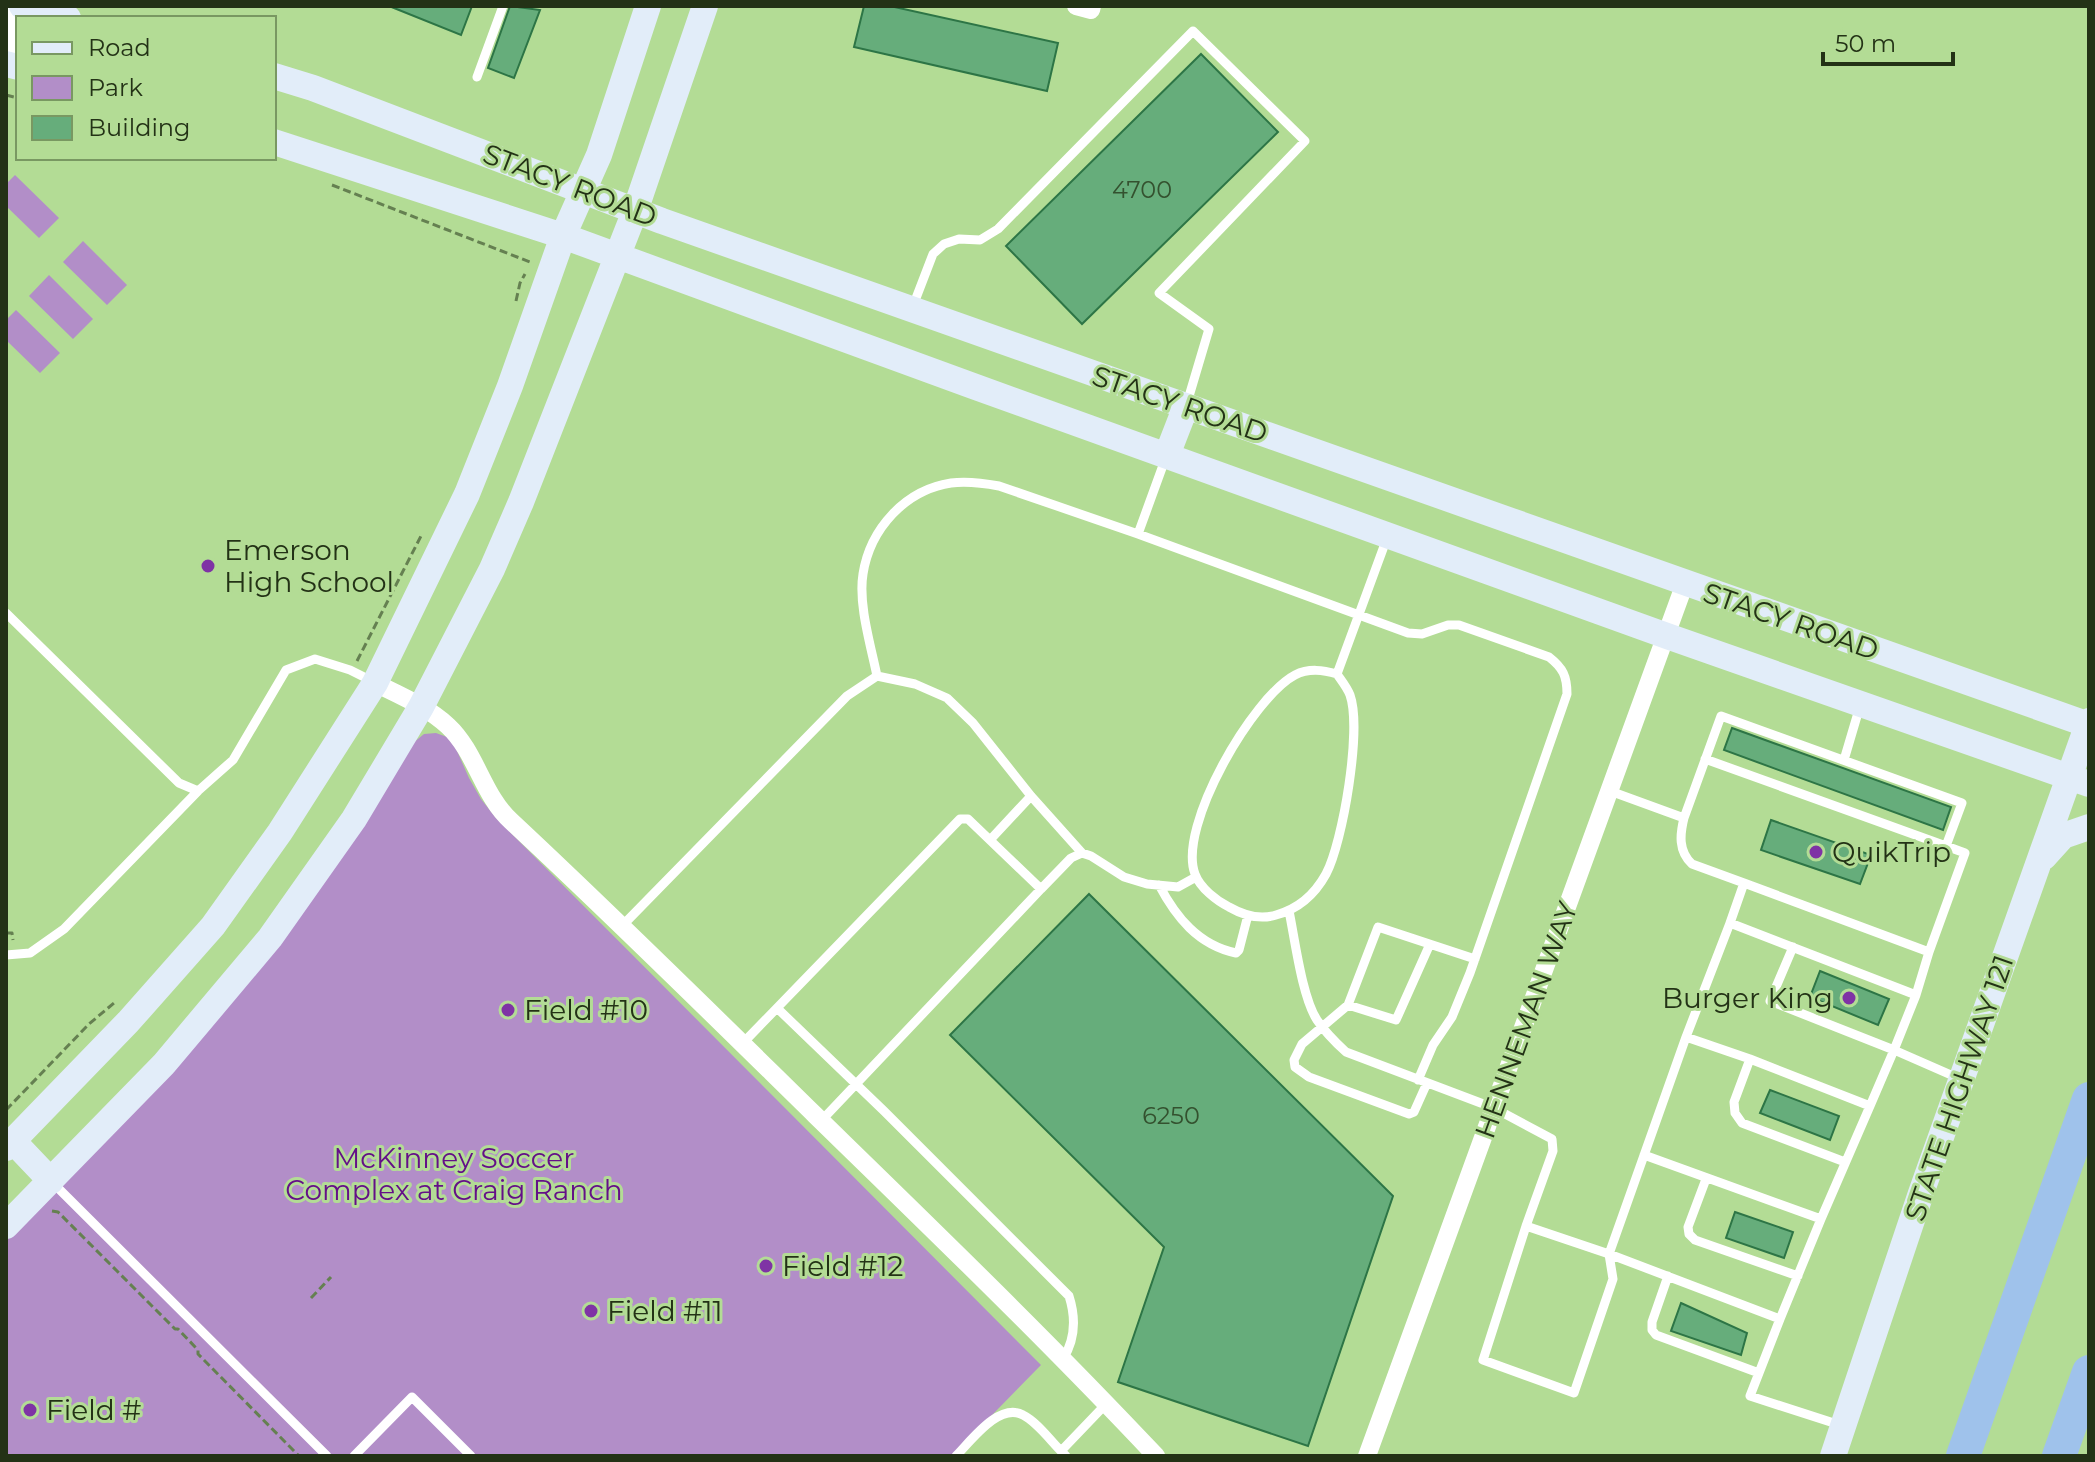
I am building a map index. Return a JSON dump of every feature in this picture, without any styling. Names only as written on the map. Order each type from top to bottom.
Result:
[{"type":"highway","points":[[1963,1456],[2089,1099]]},
{"type":"highway","points":[[1937,1456],[2018,1300]]},
{"type":"highway","points":[[2059,1456],[2089,1372]]},
{"type":"main road","points":[[19,6],[60,16]]},
{"type":"main road","points":[[51,1181],[9,1145],[128,1022],[213,926],[280,832],[375,683],[467,494],[510,386],[563,236],[599,155],[648,6]]},
{"type":"main road","points":[[6,1226],[164,1064],[270,938],[354,819],[421,707],[492,569],[521,502],[635,211],[705,6]]},
{"type":"main road","name":"STACY ROAD","points":[[276,77],[635,211],[2089,723]]},
{"type":"main road","name":"STACY ROAD","points":[[276,143],[563,236],[1667,636],[2079,781]]},
{"type":"main road","points":[[1167,455],[1186,406]]},
{"type":"main road","name":"STATE HIGHWAY 121","points":[[1833,1456],[2037,864],[2079,781],[2089,723]]},
{"type":"main road","points":[[2037,864],[2063,836],[2089,827]]},
{"type":"street","points":[[6,56],[16,18]]},
{"type":"street","name":"HENNEMAN WAY","points":[[1367,1456],[1685,583]]},
{"type":"street","points":[[375,683],[421,707],[448,726],[470,757],[502,814],[821,1121],[1063,1359],[1156,1456]]},
{"type":"lane","points":[[477,77],[503,6]]},
{"type":"lane","points":[[912,309],[933,254],[944,244],[959,239],[980,240],[998,229],[1193,31],[1305,141],[1159,293],[1209,329],[1186,406]]},
{"type":"lane","points":[[1138,534],[1167,455]]},
{"type":"lane","points":[[877,676],[863,601],[862,575],[877,533],[895,510],[921,492],[949,483],[978,482],[999,486],[1138,534],[1408,633],[1422,634],[1448,625],[1459,625],[1549,657],[1561,666],[1567,678],[1567,694],[1475,959],[1452,1017],[1433,1045],[1414,1112],[1409,1114],[1309,1077],[1295,1067],[1294,1060],[1302,1044],[1348,1005],[1378,927],[1475,959]]},
{"type":"lane","points":[[1337,674],[1388,535]]},
{"type":"lane","points":[[6,613],[179,783],[198,791]]},
{"type":"lane","points":[[6,955],[30,953],[64,929],[198,791],[233,760],[286,670],[315,659],[350,670],[375,683]]},
{"type":"lane","points":[[1319,669],[1337,674],[1350,694],[1355,727],[1340,838],[1325,875],[1296,909],[1271,917],[1238,912],[1212,896],[1196,877],[1192,864],[1198,824],[1217,776],[1236,741],[1277,689],[1296,674],[1319,669]]},
{"type":"lane","points":[[622,927],[847,696],[877,676],[915,684],[947,698],[973,723],[1031,796],[1082,853],[1124,877],[1147,884],[1178,887],[1196,877]]},
{"type":"lane","points":[[1844,760],[1861,704]]},
{"type":"lane","points":[[1929,952],[1692,864],[1686,858],[1681,840],[1684,818],[1721,716],[1962,803],[1946,846]]},
{"type":"lane","points":[[1705,759],[1965,853],[1916,995],[1750,1396],[1843,1426]]},
{"type":"lane","points":[[1610,791],[1684,818]]},
{"type":"lane","points":[[990,840],[1031,796]]},
{"type":"lane","points":[[742,1044],[960,819],[968,819],[1041,889]]},
{"type":"lane","points":[[821,1121],[1071,858],[1082,853]]},
{"type":"lane","points":[[1289,911],[1314,1017],[1329,1037],[1346,1052],[1494,1108],[1552,1139],[1553,1151],[1483,1360],[1574,1393],[1613,1279],[1609,1254],[1744,883]]},
{"type":"lane","points":[[1159,885],[1183,923],[1225,951],[1236,953],[1239,950],[1248,915]]},
{"type":"lane","points":[[1730,923],[1916,995]]},
{"type":"lane","points":[[1348,1005],[1396,1020],[1430,944]]},
{"type":"lane","points":[[1793,947],[1770,1001],[1961,1079]]},
{"type":"lane","points":[[777,1008],[1069,1296],[1074,1320],[1071,1347],[1063,1359]]},
{"type":"lane","points":[[1686,1037],[1870,1106]]},
{"type":"lane","points":[[1750,1059],[1734,1102],[1735,1113],[1742,1123],[1845,1162]]},
{"type":"lane","points":[[1644,1155],[1821,1219]]},
{"type":"lane","points":[[1706,1179],[1688,1227],[1689,1234],[1695,1240],[1798,1276]]},
{"type":"lane","points":[[51,1181],[327,1456]]},
{"type":"lane","points":[[1526,1226],[1780,1319]]},
{"type":"lane","points":[[1668,1276],[1652,1322],[1656,1335],[1759,1373]]},
{"type":"lane","points":[[354,1456],[412,1397],[471,1456]]},
{"type":"lane","points":[[956,1456],[988,1424],[1002,1414],[1014,1412],[1026,1416],[1064,1453],[1107,1403]]},
{"type":"path","points":[[325,182],[532,263],[520,283],[513,313]]},
{"type":"path","points":[[363,650],[422,533]]},
{"type":"path","points":[[6,933],[12,933]]},
{"type":"path","points":[[6,1110],[89,1024],[120,998]]},
{"type":"path","points":[[50,1210],[58,1212],[178,1329],[198,1350],[198,1354],[299,1456]]},
{"type":"path","points":[[311,1298],[331,1277]]},
{"type":"green space","points":[[15,175],[59,218],[39,238],[6,206],[6,184]]},
{"type":"green space","points":[[83,241],[127,285],[107,305],[63,262]]},
{"type":"green space","points":[[49,275],[93,319],[73,339],[29,296]]},
{"type":"green space","points":[[16,310],[60,353],[40,373],[6,340],[6,320]]},
{"type":"green space","name":"McKinney Soccer Complex at Craig Ranch","points":[[436,733],[454,744],[469,778],[496,818],[1041,1365],[952,1456],[6,1456],[6,1240],[166,1077],[413,743],[424,734]]},
{"type":"building","points":[[389,6],[472,6],[461,35]]},
{"type":"building","points":[[510,6],[540,10],[514,78],[488,68]]},
{"type":"building","points":[[864,6],[890,6],[1058,43],[1047,91],[854,47]]},
{"type":"building","points":[[1201,54],[1278,132],[1082,324],[1006,246]]},
{"type":"building","points":[[1732,728],[1951,807],[1943,830],[1724,750]]},
{"type":"building","name":"QuikTrip","points":[[1771,820],[1871,855],[1860,884],[1761,850]]},
{"type":"building","points":[[1089,894],[1393,1196],[1308,1446],[1118,1382],[1164,1247],[950,1035]]},
{"type":"building","name":"Burger King","points":[[1820,971],[1889,999],[1878,1025],[1810,997]]},
{"type":"building","points":[[1770,1090],[1839,1116],[1830,1140],[1760,1113]]},
{"type":"building","points":[[1735,1212],[1793,1232],[1784,1258],[1726,1238]]},
{"type":"building","points":[[1681,1303],[1747,1333],[1741,1355],[1671,1331]]},
{"type":"place","name":"Emerson High School","points":[[208,566]]},
{"type":"place","name":"QuikTrip","points":[[1816,852]]},
{"type":"place","name":"Burger King","points":[[1849,998]]},
{"type":"place","name":"Field #10","points":[[508,1010]]},
{"type":"place","name":"Field #12","points":[[766,1266]]},
{"type":"place","name":"Field #11","points":[[591,1311]]},
{"type":"place","name":"Field #","points":[[30,1410]]}]
